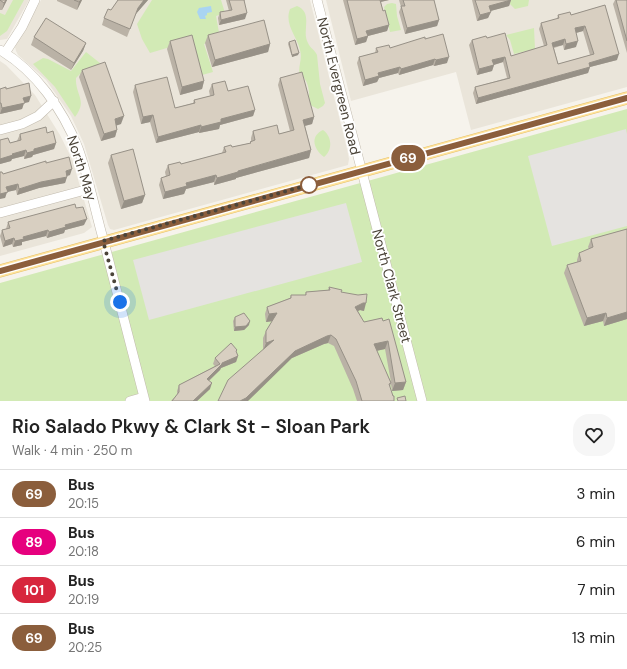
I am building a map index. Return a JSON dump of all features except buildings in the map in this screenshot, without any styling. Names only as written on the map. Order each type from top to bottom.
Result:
[{"type":"main road","points":[[0,271],[103,241],[627,98]]},
{"type":"street","points":[[2,51],[22,27],[35,0]]},
{"type":"street","name":"North Evergreen Road","points":[[317,0],[361,171]]},
{"type":"street","name":"North May","points":[[2,51],[23,66],[54,102],[78,148],[145,399]]},
{"type":"street","points":[[0,130],[22,124],[38,116],[54,102]]},
{"type":"street","name":"North Clark Street","points":[[361,171],[422,401]]},
{"type":"street","points":[[0,213],[89,188]]},
{"type":"street","points":[[130,401],[145,399]]},
{"type":"shaded area","points":[[0,0],[29,0],[7,39],[0,40]]},
{"type":"shaded area","points":[[41,0],[310,0],[347,149],[349,159],[348,165],[114,230],[110,229],[84,144],[71,116],[46,80],[18,55],[16,51],[15,47]]},
{"type":"shaded area","points":[[326,0],[627,0],[627,87],[471,130],[456,72],[351,101]]},
{"type":"shaded area","points":[[0,61],[6,65],[35,95],[60,135],[72,159],[92,227],[84,233],[0,256]]},
{"type":"shaded area","points":[[626,129],[627,226],[552,246],[528,156]]},
{"type":"shaded area","points":[[346,203],[362,262],[149,320],[133,260]]},
{"type":"green space","points":[[13,0],[24,0],[7,31],[0,36],[0,13],[5,15]]},
{"type":"green space","points":[[152,0],[221,0],[225,13],[216,16],[220,38],[204,44],[213,72],[202,75],[187,42],[150,53],[142,39],[137,24]]},
{"type":"green space","points":[[509,0],[529,0],[528,6],[515,9],[510,4]]},
{"type":"green space","points":[[387,4],[396,4],[397,16],[401,30],[390,32],[384,7]]},
{"type":"green space","points":[[297,6],[305,13],[306,38],[309,45],[317,55],[320,84],[325,103],[318,109],[309,103],[309,90],[307,84],[304,78],[300,77],[299,73],[301,54],[289,20],[290,9]]},
{"type":"green space","points":[[534,28],[535,49],[514,54],[510,40],[506,35]]},
{"type":"green space","points":[[86,52],[105,67],[80,74],[76,78],[76,84],[81,102],[79,111],[75,117],[55,87],[33,64],[43,58],[71,71]]},
{"type":"green space","points":[[627,109],[627,401],[0,401],[0,283]]},
{"type":"green space","points":[[323,130],[330,139],[329,151],[324,157],[317,150],[314,143],[316,136]]},
{"type":"water","points":[[211,6],[212,12],[207,13],[205,16],[206,19],[200,19],[197,12],[199,8]]},
{"type":"bus line","name":"69","points":[[0,271],[103,241],[627,98]]},
{"type":"route","points":[[120,302],[103,241],[309,185]]}]
